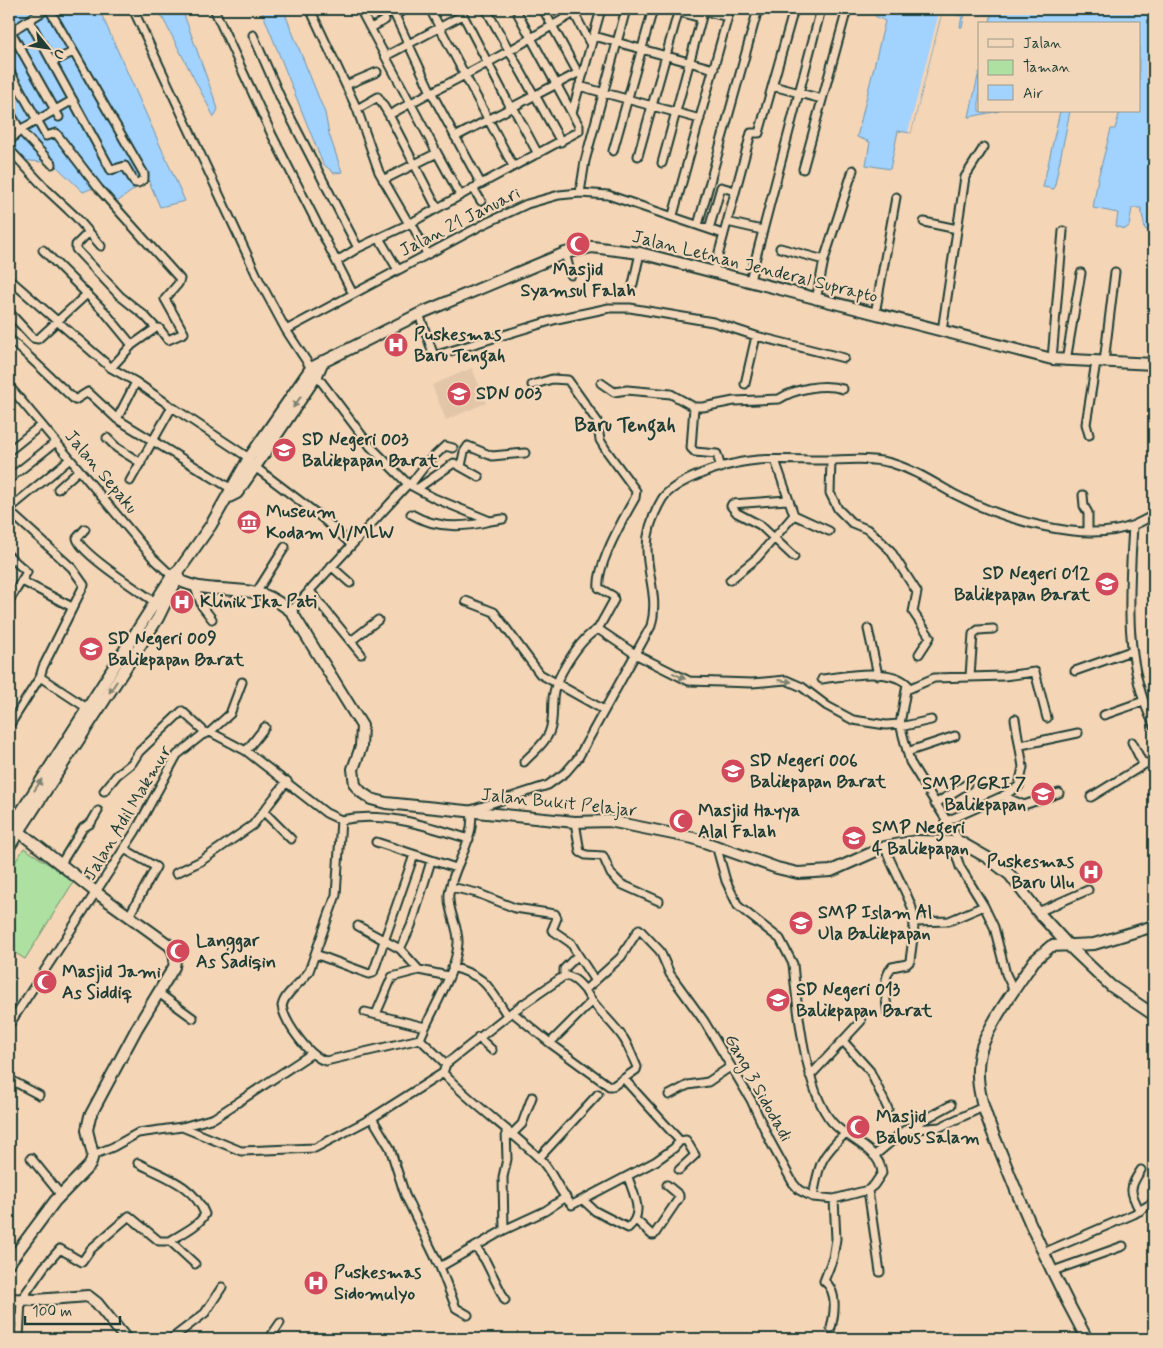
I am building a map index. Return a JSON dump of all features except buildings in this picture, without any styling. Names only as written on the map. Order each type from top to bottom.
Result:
[{"type":"main road","name":"Jalan Letnan Jenderal Suprapto","points":[[92,711],[156,603],[314,371],[323,361],[419,314],[565,253],[592,247],[640,253],[750,280],[816,300],[1052,359],[1154,364]]},
{"type":"main road","name":"Jalan Letnan Jenderal Suprapto","points":[[9,847],[12,828],[158,618],[174,578]]},
{"type":"main road","points":[[174,578],[195,588],[256,592],[291,610]]},
{"type":"main road","name":"Jalan Bukit Pelajar","points":[[291,610],[362,726],[363,740],[354,763],[352,776],[355,785],[361,792],[386,803],[471,810],[575,822],[609,821],[681,835],[716,845],[798,874],[831,871],[885,847],[916,841],[956,842],[988,858],[1010,875],[1038,912],[1068,945],[1110,986],[1154,1015]]},
{"type":"main road","points":[[9,1263],[61,1195],[89,1167],[93,1155],[87,1136],[89,1120],[137,1028],[160,994],[174,967],[175,955],[169,945],[96,893],[12,828]]},
{"type":"main road","points":[[1087,1339],[1031,1230],[983,1107],[978,1076],[980,1053],[987,1035],[1014,991],[1042,952],[1051,946],[1094,944],[1154,926]]},
{"type":"main road","points":[[9,1299],[88,1296],[97,1303],[126,1339]]},
{"type":"street","points":[[29,20],[111,170],[124,165],[135,183],[144,179],[144,174],[48,9],[29,20],[10,33],[58,113]]},
{"type":"street","points":[[133,9],[258,278],[286,330],[314,371],[370,446],[409,484],[434,498],[490,521]]},
{"type":"street","points":[[214,9],[272,136],[354,294]]},
{"type":"street","points":[[310,9],[346,85],[383,180],[427,254]]},
{"type":"street","points":[[360,9],[460,196]]},
{"type":"street","points":[[406,9],[393,12],[410,43],[431,92],[482,184]]},
{"type":"street","points":[[430,9],[513,166]]},
{"type":"street","points":[[486,9],[508,52],[561,142]]},
{"type":"street","points":[[455,137],[578,72],[543,9]]},
{"type":"street","points":[[572,113],[602,9]]},
{"type":"street","points":[[580,193],[590,144],[626,9]]},
{"type":"street","points":[[613,151],[653,9]]},
{"type":"street","points":[[669,9],[701,11],[728,17]]},
{"type":"street","points":[[673,215],[730,9]]},
{"type":"street","points":[[698,225],[758,9]]},
{"type":"street","points":[[714,271],[751,133],[759,132],[794,9]]},
{"type":"street","points":[[750,280],[797,92],[821,9]]},
{"type":"street","points":[[803,169],[847,9]]},
{"type":"street","points":[[638,156],[678,10]]},
{"type":"street","points":[[389,115],[508,52],[573,11],[591,44]]},
{"type":"street","points":[[662,163],[701,11]]},
{"type":"street","points":[[386,56],[440,27],[461,12],[538,154]]},
{"type":"street","points":[[337,260],[410,223],[579,131],[579,126],[518,14]]},
{"type":"street","points":[[371,28],[385,20]]},
{"type":"street","points":[[253,35],[286,110],[358,248]]},
{"type":"street","points":[[594,36],[714,69]]},
{"type":"street","points":[[52,62],[73,52]]},
{"type":"street","points":[[9,70],[46,136],[56,133],[99,189],[179,277],[178,284],[165,299],[184,333],[168,340],[159,328],[156,328],[145,316],[120,296],[76,249],[76,245],[88,234]]},
{"type":"street","points":[[346,85],[377,72]]},
{"type":"street","points":[[579,86],[700,119]]},
{"type":"street","points":[[773,86],[822,99]]},
{"type":"street","points":[[356,109],[378,97],[437,208]]},
{"type":"street","points":[[9,142],[20,130],[37,119],[58,113],[73,100]]},
{"type":"street","points":[[9,111],[20,130],[52,164]]},
{"type":"street","points":[[942,331],[966,176],[984,147]]},
{"type":"street","points":[[9,149],[46,189],[76,217],[89,231],[88,234],[101,246]]},
{"type":"street","points":[[383,180],[438,154]]},
{"type":"street","points":[[816,300],[824,260],[853,170]]},
{"type":"street","points":[[709,185],[735,191]]},
{"type":"street","points":[[473,188],[481,202]]},
{"type":"street","points":[[709,229],[721,188]]},
{"type":"street","name":"Jalan 21 Januari","points":[[286,330],[427,254],[527,204],[559,195],[580,193],[608,195],[673,215],[723,234]]},
{"type":"street","points":[[875,314],[896,197]]},
{"type":"street","points":[[726,222],[762,230]]},
{"type":"street","points":[[924,222],[957,229]]},
{"type":"street","points":[[1052,359],[1063,231]]},
{"type":"street","points":[[379,238],[398,270]]},
{"type":"street","points":[[780,248],[824,260]]},
{"type":"street","points":[[44,250],[87,294],[132,346]]},
{"type":"street","points":[[565,253],[571,275]]},
{"type":"street","points":[[633,284],[640,253]]},
{"type":"street","points":[[1088,435],[1086,424],[1100,362],[1114,272]]},
{"type":"street","points":[[1066,361],[1081,273]]},
{"type":"street","points":[[9,280],[111,368],[136,382],[252,463],[321,517],[351,544]]},
{"type":"street","points":[[9,312],[36,339],[42,337],[87,294]]},
{"type":"street","points":[[419,314],[433,353],[437,355],[548,322],[609,308],[630,308],[713,322],[756,336],[844,358]]},
{"type":"street","points":[[111,368],[132,346],[156,328]]},
{"type":"street","points":[[745,384],[756,336]]},
{"type":"street","points":[[9,338],[75,400],[88,392],[117,419],[232,493]]},
{"type":"street","points":[[524,762],[542,745],[550,732],[556,684],[568,661],[598,629],[614,600],[613,596],[599,588],[599,581],[610,546],[635,498],[636,491],[606,450],[600,440],[597,422],[568,380],[552,379],[532,385]]},
{"type":"street","points":[[117,419],[136,382]]},
{"type":"street","points":[[601,383],[614,392],[627,390],[670,394],[694,407],[734,401],[779,399],[783,395],[809,388],[832,386],[842,389]]},
{"type":"street","name":"Jalan Sepaku","points":[[10,390],[153,558],[174,578]]},
{"type":"street","points":[[694,407],[691,448],[695,452],[717,454],[721,468]]},
{"type":"street","points":[[130,481],[172,408]]},
{"type":"street","points":[[9,451],[41,425]]},
{"type":"street","points":[[107,438],[117,448],[141,463]]},
{"type":"street","points":[[9,479],[56,442]]},
{"type":"street","points":[[291,610],[427,463],[445,446],[452,448]]},
{"type":"street","points":[[461,466],[464,452],[468,446],[495,456],[525,453]]},
{"type":"street","points":[[10,722],[40,677],[84,585],[72,568],[10,514],[70,459]]},
{"type":"street","points":[[775,460],[787,500],[794,515],[829,530]]},
{"type":"street","points":[[420,1039],[452,967],[458,943],[456,924],[450,905],[451,887],[456,868],[469,838],[473,822],[471,810],[548,785],[557,780],[578,758],[651,626],[655,611],[647,549],[649,530],[662,499],[673,488],[733,464],[775,460],[889,463],[926,477],[955,494],[993,512],[1052,528],[1088,530],[1133,526],[1154,515]]},
{"type":"street","points":[[831,460],[830,493],[838,509],[852,523],[869,530],[890,550],[917,592],[913,612],[930,637],[919,654]]},
{"type":"street","points":[[418,488],[454,463],[479,477]]},
{"type":"street","points":[[58,489],[79,470]]},
{"type":"street","points":[[1083,495],[1084,506],[1088,513],[1088,530]]},
{"type":"street","points":[[787,500],[731,505],[736,513],[760,525],[794,557]]},
{"type":"street","points":[[411,514],[431,524],[446,526],[471,526],[503,519]]},
{"type":"street","points":[[730,580],[757,558],[776,539],[794,515]]},
{"type":"street","points":[[1133,526],[1131,652],[1144,701],[1154,725]]},
{"type":"street","points":[[85,529],[77,538],[80,545],[94,559],[156,603]]},
{"type":"street","points":[[256,592],[285,547]]},
{"type":"street","points":[[9,556],[27,572],[10,597]]},
{"type":"street","points":[[331,566],[350,583]]},
{"type":"street","points":[[22,581],[72,607]]},
{"type":"street","points":[[195,588],[202,606],[212,619]]},
{"type":"street","points":[[309,590],[361,654]]},
{"type":"street","points":[[466,601],[494,612],[535,668],[556,684],[604,710]]},
{"type":"street","points":[[351,641],[378,620]]},
{"type":"street","points":[[970,676],[973,634],[978,630],[993,628]]},
{"type":"street","points":[[598,629],[635,654],[695,682],[752,683],[786,680],[802,687],[827,706],[853,720],[886,725],[900,725],[931,720]]},
{"type":"street","points":[[868,629],[878,675]]},
{"type":"street","points":[[1075,671],[1131,652]]},
{"type":"street","points":[[906,690],[934,678],[1004,676],[1035,672],[1047,718]]},
{"type":"street","points":[[822,679],[851,674],[878,675],[903,680],[907,684],[900,725],[907,752],[914,772],[948,821],[956,842],[960,867],[984,906],[999,943],[1006,974],[1014,991]]},
{"type":"street","points":[[40,677],[92,711]]},
{"type":"street","name":"Jalan Adil Makmur","points":[[9,1025],[124,849],[177,755],[181,750],[208,733],[230,714],[242,682]]},
{"type":"street","points":[[1104,715],[1144,701]]},
{"type":"street","points":[[104,791],[139,752],[182,711],[208,733],[246,751],[326,813],[341,820],[361,816],[412,822],[469,838]]},
{"type":"street","points":[[948,821],[1003,796],[1019,786],[1022,779],[1021,745],[1016,719]]},
{"type":"street","points":[[246,751],[265,727]]},
{"type":"street","points":[[1021,745],[1078,733]]},
{"type":"street","points":[[907,752],[955,736]]},
{"type":"street","points":[[1132,742],[1142,762],[1145,764]]},
{"type":"street","points":[[1091,797],[1145,764],[1154,762]]},
{"type":"street","points":[[176,873],[188,869],[253,825],[286,781]]},
{"type":"street","points":[[935,804],[967,784]]},
{"type":"street","points":[[1003,796],[1020,805],[1029,805],[1059,793]]},
{"type":"street","points":[[60,865],[83,828],[91,823],[98,811]]},
{"type":"street","points":[[264,812],[291,839]]},
{"type":"street","points":[[341,820],[336,895],[304,980],[286,997],[282,1006],[288,1022],[311,1054],[326,1061],[420,1039]]},
{"type":"street","points":[[575,822],[580,852],[586,855],[603,856],[611,874],[621,884],[659,901]]},
{"type":"street","points":[[376,842],[456,868]]},
{"type":"street","points":[[716,845],[726,881],[738,906],[780,939],[793,964],[810,1076],[818,1099],[832,1122],[874,1156],[881,1167],[880,1178],[868,1190],[880,1272]]},
{"type":"street","points":[[885,847],[892,868],[912,906],[914,922],[909,963],[892,967],[888,973],[884,991],[888,1014]]},
{"type":"street","points":[[124,849],[159,866],[129,916]]},
{"type":"street","points":[[314,954],[369,974],[375,970],[414,855]]},
{"type":"street","points":[[400,949],[411,926],[431,861]]},
{"type":"street","points":[[451,887],[477,893],[515,908],[553,913],[557,918],[552,930],[571,943],[596,981],[584,990]]},
{"type":"street","points":[[1038,912],[1088,890]]},
{"type":"street","points":[[914,922],[949,921],[984,906]]},
{"type":"street","points":[[358,926],[400,949],[419,970]]},
{"type":"street","name":"Gang 3 Sidodadi","points":[[596,981],[621,957],[639,929],[660,951],[670,974],[704,1021],[730,1068],[751,1100],[793,1183],[799,1190],[813,1197],[834,1199],[868,1190]]},
{"type":"street","points":[[564,976],[564,969],[578,955]]},
{"type":"street","points":[[182,1127],[224,1143],[230,1148],[248,1151],[315,1148],[372,1118],[443,1073],[446,1064],[478,1037],[509,1014],[564,976],[569,976],[584,990],[591,1002],[602,1012],[624,1039],[638,1067],[634,1073],[613,1086],[606,1084],[509,1014],[485,981],[472,973],[452,967]]},
{"type":"street","points":[[376,1014],[392,977],[419,970],[448,976]]},
{"type":"street","points":[[160,994],[193,1018]]},
{"type":"street","points":[[550,1043],[591,1002]]},
{"type":"street","points":[[365,1012],[425,1027]]},
{"type":"street","points":[[810,1076],[861,1021]]},
{"type":"street","points":[[478,1037],[492,1050]]},
{"type":"street","points":[[420,1039],[446,1064]]},
{"type":"street","points":[[843,1041],[870,1071],[888,1109]]},
{"type":"street","points":[[93,1155],[116,1146],[138,1133],[182,1127],[219,1115],[311,1054]]},
{"type":"street","points":[[670,1095],[688,1085],[708,1082],[730,1068]]},
{"type":"street","points":[[443,1073],[467,1098],[539,1158],[553,1175],[572,1205],[628,1177],[656,1161],[674,1148],[680,1141],[686,1140],[694,1155],[679,1170]]},
{"type":"street","points":[[9,1079],[39,1095]]},
{"type":"street","points":[[624,1079],[680,1141]]},
{"type":"street","points":[[539,1158],[598,1094]]},
{"type":"street","points":[[508,1133],[522,1124],[532,1097]]},
{"type":"street","points":[[874,1156],[905,1130],[951,1105]]},
{"type":"street","points":[[905,1130],[940,1127],[983,1107]]},
{"type":"street","points":[[372,1118],[390,1148],[405,1195],[440,1267],[456,1308],[468,1315]]},
{"type":"street","points":[[504,1230],[503,1177],[508,1133]]},
{"type":"street","points":[[813,1197],[821,1160],[826,1151],[845,1134]]},
{"type":"street","points":[[31,1158],[61,1195]]},
{"type":"street","points":[[19,1339],[20,1300],[60,1249],[82,1262],[91,1249],[129,1216],[159,1241],[170,1241],[204,1217],[205,1214],[201,1204],[191,1191],[138,1163]]},
{"type":"street","points":[[1140,1211],[1132,1194],[1131,1185],[1141,1170]]},
{"type":"street","points":[[583,1200],[595,1212],[626,1228],[636,1220],[638,1211],[628,1177]]},
{"type":"street","points":[[636,1220],[650,1234],[654,1235],[679,1198],[679,1195],[667,1186]]},
{"type":"street","points":[[440,1267],[504,1230],[545,1211],[566,1197]]},
{"type":"street","points":[[831,1328],[834,1302],[830,1286],[824,1281],[834,1258],[836,1239],[834,1199]]},
{"type":"street","points":[[1043,1253],[1140,1211],[1154,1202]]},
{"type":"street","points":[[170,1241],[195,1264]]},
{"type":"street","points":[[1053,1271],[1123,1246]]},
{"type":"street","points":[[476,1247],[492,1272],[505,1300]]},
{"type":"street","points":[[171,1339],[205,1312],[222,1287]]},
{"type":"street","points":[[269,1339],[280,1323]]},
{"type":"shaded area","name":"SDN 003","points":[[472,368],[486,403],[446,420],[432,385]]},
{"type":"green space","points":[[24,848],[74,881],[25,959],[9,949],[9,872]]},
{"type":"water","points":[[9,9],[99,9],[185,201],[160,207],[148,179],[113,205],[98,186],[83,192],[53,163],[9,159]]},
{"type":"water","points":[[158,9],[182,9],[218,109],[214,117]]},
{"type":"water","points":[[261,9],[283,9],[325,113],[329,134],[342,172],[334,173],[323,164]]},
{"type":"water","points":[[878,9],[966,9],[962,27],[960,27],[962,16],[942,12],[911,133],[898,131],[890,169],[866,165],[870,142],[857,137],[885,21],[875,16]]},
{"type":"water","points":[[966,9],[1154,9],[1154,234],[1145,229],[1141,208],[1132,208],[1129,226],[1125,229],[1116,226],[1118,213],[1093,208],[1098,178],[1111,129],[1115,129],[1120,112],[1140,112],[1140,22],[990,22],[991,15]]},
{"type":"water","points":[[978,76],[978,112],[994,112],[969,117]]},
{"type":"water","points":[[1060,112],[1070,112],[1054,189],[1043,187]]},
{"type":"pier","points":[[940,9],[944,9],[911,133],[908,132]]},
{"type":"place","name":"Masjid Syamsul Falah","points":[[578,244]]},
{"type":"place","name":"Puskesmas Baru Tengah","points":[[396,345]]},
{"type":"place","name":"SDN 003","points":[[459,394]]},
{"type":"place","name":"SD Negeri 003 Balikpapan Barat","points":[[284,450]]},
{"type":"place","name":"Museum Kodam VI/MLW","points":[[249,522]]},
{"type":"place","name":"SD Negeri 012 Balikpapan Barat","points":[[1107,584]]},
{"type":"place","name":"Klinik Ika Pati","points":[[182,602]]},
{"type":"place","name":"SD Negeri 009 Balikpapan Barat","points":[[91,649]]},
{"type":"place","name":"SD Negeri 006 Balikpapan Barat","points":[[733,771]]},
{"type":"place","name":"SMP PGRI 7 Balikpapan","points":[[1043,794]]},
{"type":"place","name":"Masjid Hayya Alal Falah","points":[[681,821]]},
{"type":"place","name":"SMP Negeri 4 Balikpapan","points":[[854,838]]},
{"type":"place","name":"Puskesmas Baru Ulu","points":[[1091,872]]},
{"type":"place","name":"SMP Islam Al Ula Balikpapan","points":[[801,923]]},
{"type":"place","name":"Langgar As Sadiqin","points":[[178,951]]},
{"type":"place","name":"Masjid Jami As Siddiq","points":[[45,982]]},
{"type":"place","name":"SD Negeri 013 Balikpapan Barat","points":[[778,1000]]},
{"type":"place","name":"Masjid Babus Salam","points":[[858,1127]]},
{"type":"place","name":"Puskesmas Sidomulyo","points":[[316,1283]]},
{"type":"district","name":"Baru Tengah","points":[[625,425]]}]
